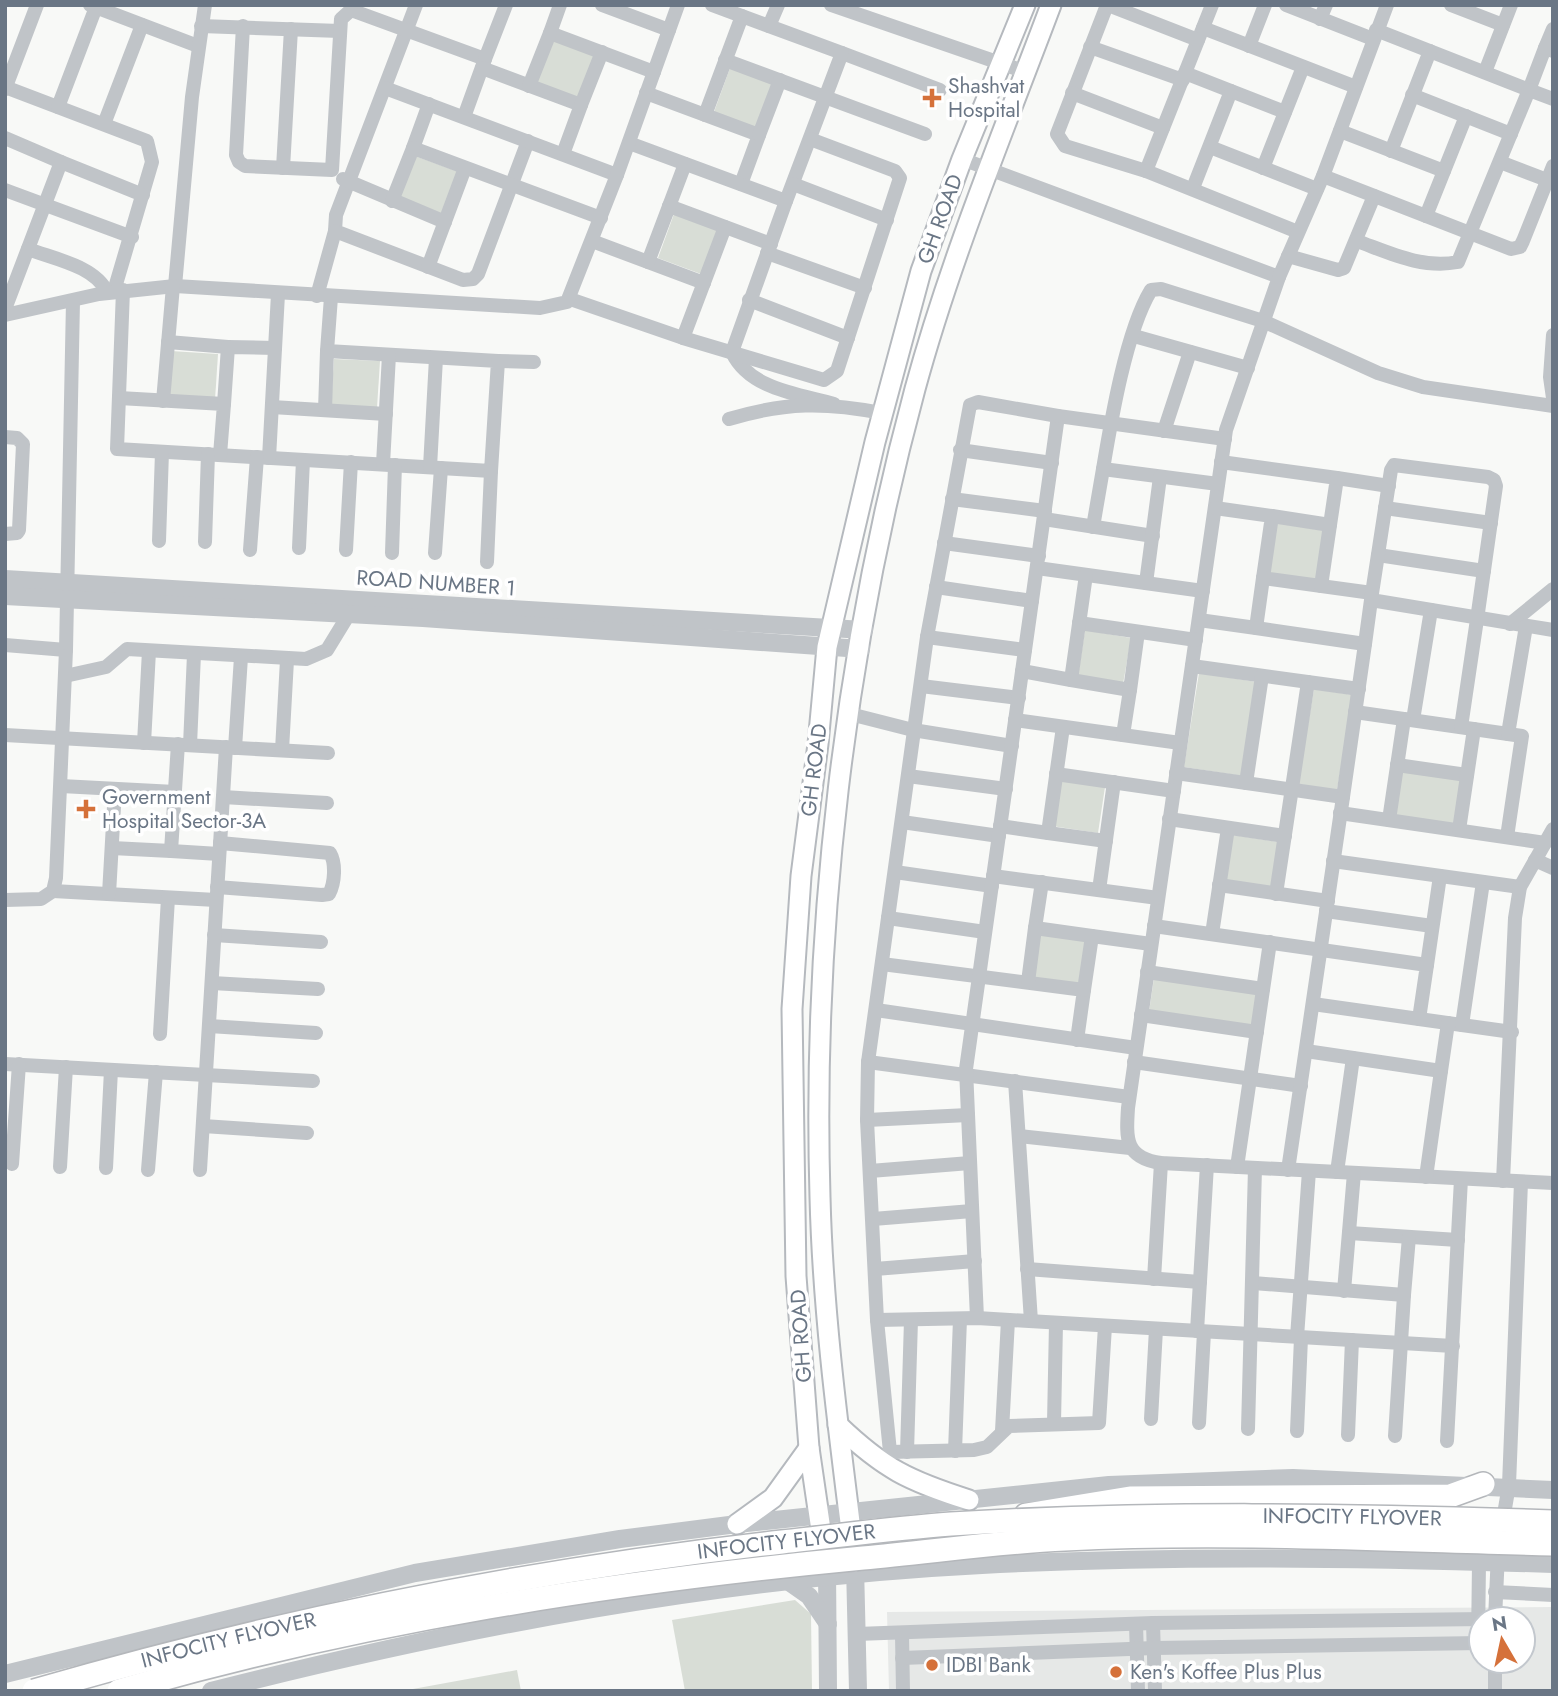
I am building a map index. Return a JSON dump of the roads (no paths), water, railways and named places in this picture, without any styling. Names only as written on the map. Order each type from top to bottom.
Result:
[{"type":"highway","points":[[996,1523],[1052,1508],[1130,1497],[1450,1496],[1483,1485]]},
{"type":"highway","name":"INFOCITY FLYOVER","points":[[34,1691],[172,1651],[444,1590],[625,1560],[937,1525],[1239,1513],[1553,1522]]},
{"type":"highway","name":"INFOCITY FLYOVER","points":[[119,1691],[216,1663],[462,1611],[700,1574],[801,1563],[1065,1539],[1197,1537],[1553,1544]]},
{"type":"main road","name":"GH ROAD","points":[[827,1571],[809,1448],[796,1276],[792,1009],[801,876],[829,638],[882,413],[921,271],[962,159],[1025,5]]},
{"type":"main road","name":"GH ROAD","points":[[855,1569],[827,1327],[822,1235],[820,1055],[829,886],[850,714],[882,533],[915,391],[952,267],[987,167],[1051,5]]},
{"type":"main road","points":[[838,1425],[926,1486],[969,1500]]},
{"type":"main road","points":[[737,1524],[773,1498],[809,1448]]},
{"type":"street","points":[[37,5],[5,88],[147,141],[151,147],[152,162],[144,195],[115,291],[117,449],[491,471]]},
{"type":"street","points":[[163,401],[198,46],[205,5]]},
{"type":"street","points":[[325,410],[327,351],[324,296],[335,231],[333,223],[416,5]]},
{"type":"street","points":[[464,117],[506,5]]},
{"type":"street","points":[[529,86],[560,5]]},
{"type":"street","points":[[603,5],[669,30]]},
{"type":"street","points":[[5,315],[115,291],[174,286],[540,309],[556,307],[570,299],[678,5]]},
{"type":"street","points":[[712,5],[940,90]]},
{"type":"street","points":[[769,26],[778,5]]},
{"type":"street","points":[[831,5],[1026,72]]},
{"type":"street","points":[[1298,232],[1193,188],[1065,146],[1059,141],[1058,128],[1090,47],[1108,5],[1249,46],[1356,87]]},
{"type":"street","points":[[1146,171],[1212,5]]},
{"type":"street","points":[[1249,46],[1265,5]]},
{"type":"street","points":[[1286,5],[1323,12],[1375,35],[1430,51],[1553,99]]},
{"type":"street","points":[[1387,5],[1320,182],[1279,278],[1225,439],[1129,1097],[1126,1136],[1130,1148],[1143,1160],[1161,1163],[1553,1183]]},
{"type":"street","points":[[1451,5],[1503,25]]},
{"type":"street","points":[[1485,72],[1511,5]]},
{"type":"street","points":[[58,107],[93,6],[198,46]]},
{"type":"street","points":[[332,170],[341,19],[351,10],[363,9],[529,86],[581,105]]},
{"type":"street","points":[[705,115],[742,16]]},
{"type":"street","points":[[104,124],[142,25]]},
{"type":"street","points":[[201,26],[340,31]]},
{"type":"street","points":[[243,26],[236,155],[239,162],[245,166],[332,170],[348,184],[445,222]]},
{"type":"street","points":[[283,168],[291,29]]},
{"type":"street","points":[[1357,241],[1438,266],[1458,262],[1529,90],[1549,49],[1553,29]]},
{"type":"street","points":[[550,33],[654,72]]},
{"type":"street","points":[[1090,47],[1231,91],[1285,112]]},
{"type":"street","points":[[1391,150],[1430,51]]},
{"type":"street","points":[[563,154],[601,52]]},
{"type":"street","points":[[842,53],[732,352],[738,366],[757,380],[834,404],[882,413]]},
{"type":"street","points":[[725,60],[925,134]]},
{"type":"street","points":[[1263,168],[1303,66]]},
{"type":"street","points":[[741,184],[780,80]]},
{"type":"street","points":[[384,88],[617,174]]},
{"type":"street","points":[[1193,188],[1231,91]]},
{"type":"street","points":[[646,93],[759,135]]},
{"type":"street","points":[[1072,93],[1164,128]]},
{"type":"street","points":[[1412,95],[1511,134]]},
{"type":"street","points":[[392,201],[429,104]]},
{"type":"street","points":[[1426,216],[1465,116]]},
{"type":"street","points":[[1340,131],[1444,171]]},
{"type":"street","points":[[5,138],[144,195]]},
{"type":"street","points":[[570,299],[683,338],[824,380],[837,370],[899,185],[899,174],[810,139]]},
{"type":"street","points":[[335,231],[463,280],[473,279],[478,274],[528,141]]},
{"type":"street","points":[[629,143],[786,201]]},
{"type":"street","points":[[1210,147],[1263,168],[1374,196],[1511,249],[1520,247],[1550,173],[1500,162]]},
{"type":"street","points":[[414,149],[601,218]]},
{"type":"street","points":[[962,159],[1279,278]]},
{"type":"street","points":[[5,309],[61,162]]},
{"type":"street","points":[[648,262],[685,163]]},
{"type":"street","points":[[428,267],[465,167]]},
{"type":"street","points":[[793,184],[887,220]]},
{"type":"street","points":[[5,190],[132,237]]},
{"type":"street","points":[[1288,256],[1338,270],[1347,264],[1374,196]]},
{"type":"street","points":[[669,206],[725,227],[769,249],[864,288]]},
{"type":"street","points":[[683,338],[725,227]]},
{"type":"street","points":[[592,241],[704,283]]},
{"type":"street","points":[[29,248],[91,274],[115,291]]},
{"type":"street","points":[[1093,527],[1111,423],[1134,337],[1152,290],[1161,289],[1263,321],[1378,373],[1423,387],[1553,406]]},
{"type":"street","points":[[250,550],[271,407],[278,294]]},
{"type":"street","points":[[749,300],[848,338]]},
{"type":"street","points":[[53,891],[63,738],[74,301]]},
{"type":"street","points":[[1553,335],[1550,377],[1553,398]]},
{"type":"street","points":[[1134,337],[1248,368]]},
{"type":"street","points":[[168,342],[275,348]]},
{"type":"street","points":[[205,542],[228,347]]},
{"type":"street","points":[[327,351],[534,362]]},
{"type":"street","points":[[1164,431],[1190,352]]},
{"type":"street","points":[[389,355],[386,414],[392,553]]},
{"type":"street","points":[[435,553],[436,358]]},
{"type":"street","points":[[487,562],[498,361]]},
{"type":"street","points":[[118,398],[223,404]]},
{"type":"street","points":[[1105,1326],[1100,1421],[1091,1425],[1022,1424],[1002,1431],[987,1447],[955,1451],[907,1451],[885,1457],[867,1120],[868,1062],[927,636],[966,412],[970,405],[978,402],[1225,439]]},
{"type":"street","points":[[729,419],[785,406],[834,404]]},
{"type":"street","points":[[271,407],[386,414]]},
{"type":"street","points":[[977,1318],[966,1074],[1058,416]]},
{"type":"street","points":[[5,437],[18,438],[23,444],[19,530],[17,533],[5,534]]},
{"type":"street","points":[[960,450],[1052,463]]},
{"type":"street","points":[[159,541],[162,452]]},
{"type":"street","points":[[299,548],[303,460]]},
{"type":"street","points":[[1222,462],[1389,486]]},
{"type":"street","points":[[346,550],[351,463]]},
{"type":"street","points":[[1288,1170],[1391,470],[1401,464],[1488,477],[1494,480],[1496,486],[1477,619],[1467,728],[1467,775],[1459,830]]},
{"type":"street","points":[[1103,469],[1218,484]]},
{"type":"street","points":[[1146,583],[1160,477]]},
{"type":"street","points":[[1321,586],[1337,478]]},
{"type":"street","points":[[952,499],[1153,536]]},
{"type":"street","points":[[1215,508],[1330,524]]},
{"type":"street","points":[[1385,508],[1491,523]]},
{"type":"street","points":[[1256,628],[1272,516]]},
{"type":"street","points":[[944,543],[1038,562],[1086,575],[1203,591]]},
{"type":"street","points":[[1378,555],[1484,570]]},
{"type":"street","points":[[1071,680],[1086,575]]},
{"type":"street","points":[[1263,578],[1321,586],[1477,619],[1553,630]]},
{"type":"street","name":"ROAD NUMBER 1","points":[[5,579],[65,591],[349,614],[829,638]]},
{"type":"street","points":[[936,587],[1032,601]]},
{"type":"street","points":[[1510,624],[1553,589]]},
{"type":"street","name":"ROAD NUMBER 1","points":[[5,596],[65,591],[862,640]]},
{"type":"street","points":[[1389,820],[1397,765],[1431,610]]},
{"type":"street","points":[[65,676],[106,667],[124,650],[306,659],[327,650],[349,614]]},
{"type":"street","points":[[1199,620],[1366,644]]},
{"type":"street","points":[[1079,623],[1196,640]]},
{"type":"street","points":[[1508,734],[1526,626]]},
{"type":"street","points":[[1123,735],[1138,632]]},
{"type":"street","points":[[927,636],[1025,650]]},
{"type":"street","points":[[5,645],[66,650]]},
{"type":"street","points":[[144,743],[149,651]]},
{"type":"street","points":[[171,851],[175,792],[184,745],[194,654]]},
{"type":"street","points":[[201,1170],[223,797],[241,657]]},
{"type":"street","points":[[282,750],[287,660]]},
{"type":"street","points":[[1192,666],[1359,690]]},
{"type":"street","points":[[1022,671],[1130,690]]},
{"type":"street","points":[[1246,783],[1262,676]]},
{"type":"street","points":[[1276,894],[1308,682]]},
{"type":"street","points":[[921,685],[1018,698]]},
{"type":"street","points":[[1355,712],[1522,736],[1507,837]]},
{"type":"street","points":[[850,714],[913,730],[1012,746]]},
{"type":"street","points":[[1015,720],[1181,743]]},
{"type":"street","points":[[1048,833],[1063,727]]},
{"type":"street","points":[[5,735],[328,753]]},
{"type":"street","points":[[1397,765],[1467,775]]},
{"type":"street","points":[[1176,773],[1343,797]]},
{"type":"street","points":[[1056,774],[1174,790]]},
{"type":"street","points":[[908,776],[1006,789]]},
{"type":"street","points":[[1099,890],[1114,782]]},
{"type":"street","points":[[61,786],[175,792]]},
{"type":"street","points":[[109,894],[115,789]]},
{"type":"street","points":[[223,797],[327,803]]},
{"type":"street","points":[[1340,813],[1545,843]]},
{"type":"street","points":[[1169,819],[1285,836]]},
{"type":"street","points":[[902,822],[1048,833],[1106,841]]},
{"type":"street","points":[[1212,934],[1228,828]]},
{"type":"street","points":[[1503,1181],[1512,1032],[1511,971],[1520,887],[1553,829]]},
{"type":"street","points":[[5,900],[41,899],[53,891],[168,898],[217,894],[322,895],[328,894],[332,885],[334,862],[330,853],[220,848],[171,851],[112,848]]},
{"type":"street","points":[[1334,860],[1520,887]]},
{"type":"street","points":[[1535,860],[1553,869]]},
{"type":"street","points":[[895,872],[993,881],[1042,882],[1158,898]]},
{"type":"street","points":[[1419,1019],[1440,876]]},
{"type":"street","points":[[1028,982],[1042,882]]},
{"type":"street","points":[[1426,1177],[1441,1071],[1455,1024],[1483,882]]},
{"type":"street","points":[[1219,885],[1432,926]]},
{"type":"street","points":[[160,1034],[168,898]]},
{"type":"street","points":[[888,918],[985,932]]},
{"type":"street","points":[[1154,926],[1427,965]]},
{"type":"street","points":[[1035,928],[1151,944]]},
{"type":"street","points":[[214,935],[321,942]]},
{"type":"street","points":[[1077,1040],[1091,936]]},
{"type":"street","points":[[1237,1167],[1270,942]]},
{"type":"street","points":[[882,964],[1084,990]]},
{"type":"street","points":[[1147,972],[1263,989]]},
{"type":"street","points":[[212,983],[318,989]]},
{"type":"street","points":[[1312,1004],[1512,1032]]},
{"type":"street","points":[[876,1010],[1077,1040],[1250,1079],[1300,1086]]},
{"type":"street","points":[[1141,1015],[1257,1032]]},
{"type":"street","points":[[209,1026],[316,1033]]},
{"type":"street","points":[[1306,1051],[1441,1071]]},
{"type":"street","points":[[1336,1172],[1353,1058]]},
{"type":"street","points":[[868,1062],[1129,1097]]},
{"type":"street","points":[[12,1164],[12,1064],[313,1081]]},
{"type":"street","points":[[60,1167],[66,1067]]},
{"type":"street","points":[[106,1168],[111,1070]]},
{"type":"street","points":[[148,1170],[156,1072]]},
{"type":"street","points":[[1015,1081],[1031,1321]]},
{"type":"street","points":[[867,1120],[968,1115]]},
{"type":"street","points":[[203,1126],[307,1133]]},
{"type":"street","points":[[1019,1136],[1130,1148]]},
{"type":"street","points":[[870,1171],[970,1163]]},
{"type":"street","points":[[1154,1279],[1161,1163]]},
{"type":"street","points":[[1199,1423],[1200,1282],[1207,1166]]},
{"type":"street","points":[[1248,1429],[1253,1335],[1255,1168]]},
{"type":"street","points":[[1297,1431],[1298,1287],[1309,1171]]},
{"type":"street","points":[[1344,1291],[1354,1173]]},
{"type":"street","points":[[1447,1441],[1461,1179]]},
{"type":"street","points":[[1483,1605],[1488,1562],[1508,1485],[1521,1182]]},
{"type":"street","points":[[873,1219],[972,1211]]},
{"type":"street","points":[[1349,1233],[1458,1240]]},
{"type":"street","points":[[1395,1436],[1409,1237]]},
{"type":"street","points":[[875,1269],[975,1261]]},
{"type":"street","points":[[1027,1269],[1200,1282]]},
{"type":"street","points":[[1254,1283],[1404,1295]]},
{"type":"street","points":[[877,1320],[977,1318],[1453,1346]]},
{"type":"street","points":[[955,1451],[960,1319]]},
{"type":"street","points":[[907,1451],[911,1320]]},
{"type":"street","points":[[1002,1431],[1008,1320]]},
{"type":"street","points":[[1054,1423],[1056,1323]]},
{"type":"street","points":[[1151,1419],[1156,1329]]},
{"type":"street","points":[[1348,1435],[1352,1340]]},
{"type":"street","points":[[5,1674],[415,1573],[620,1539],[737,1524],[1109,1485],[1293,1478],[1508,1485],[1553,1490]]},
{"type":"street","points":[[211,1691],[422,1641],[626,1604],[789,1582],[827,1571],[1213,1557],[1553,1564]]},
{"type":"street","points":[[1488,1562],[1495,1592],[1495,1605]]},
{"type":"street","points":[[855,1569],[858,1691]]},
{"type":"street","points":[[827,1571],[828,1691]]},
{"type":"street","points":[[789,1582],[809,1596],[828,1624]]},
{"type":"street","points":[[1495,1592],[1553,1595]]},
{"type":"street","points":[[857,1634],[902,1635],[1153,1623],[1467,1619]]},
{"type":"street","points":[[1153,1623],[1155,1691]]},
{"type":"street","points":[[1136,1624],[1138,1691]]},
{"type":"street","points":[[902,1635],[903,1691]]},
{"type":"street","points":[[902,1658],[1137,1648],[1467,1643]]},
{"type":"place","name":"Shashvat Hospital","points":[[932,98]]},
{"type":"place","name":"Government Hospital Sector-3A","points":[[86,809]]},
{"type":"place","name":"IDBI Bank","points":[[932,1665]]},
{"type":"place","name":"Ken's Koffee Plus Plus","points":[[1116,1672]]}]
